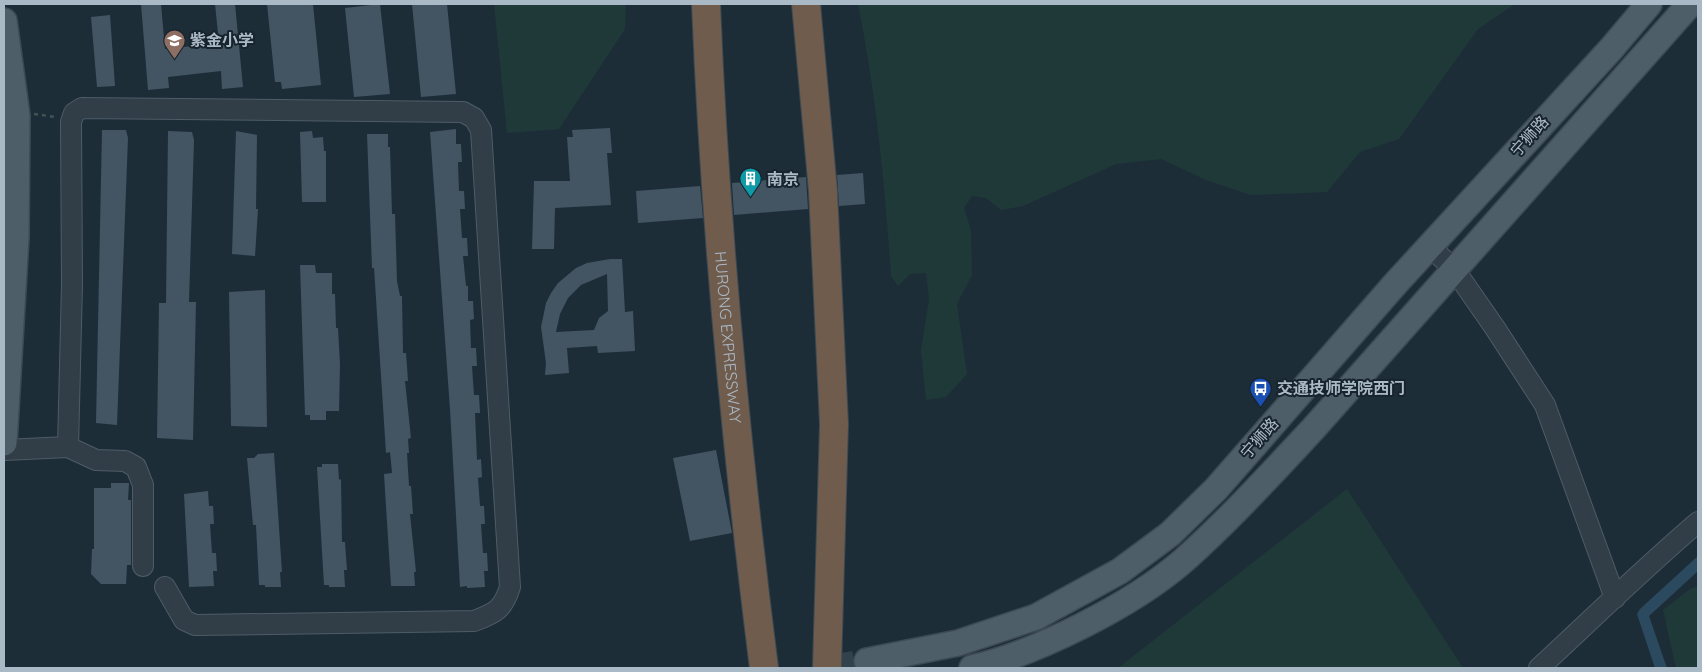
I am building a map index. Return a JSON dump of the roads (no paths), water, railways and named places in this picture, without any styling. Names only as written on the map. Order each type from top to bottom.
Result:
[{"type":"highway","name":"HURONG EXPRESSWAY","points":[[706,4],[709,96],[724,316],[764,668]]},
{"type":"highway","points":[[806,4],[823,192],[834,424],[827,668]]},
{"type":"main road","name":"宁狮路","points":[[868,661],[958,643],[1036,617],[1072,600],[1127,566],[1170,534],[1216,489],[1430,247],[1649,4]]},
{"type":"main road","name":"宁狮路","points":[[972,668],[1051,640],[1091,621],[1128,600],[1182,562],[1250,496],[1313,429],[1690,4]]},
{"type":"main road","points":[[4,21],[17,116],[10,237],[4,443]]},
{"type":"street","points":[[68,447],[72,284],[71,122],[74,113],[82,108],[463,112],[474,118],[481,130],[510,587],[504,603],[491,615],[474,620],[195,625],[184,620],[165,587]]},
{"type":"street","points":[[1430,247],[1454,270],[1495,328],[1545,405],[1615,598]]},
{"type":"street","points":[[4,450],[68,447],[96,460],[125,461],[136,468],[143,485],[144,566]]},
{"type":"street","points":[[1539,668],[1615,598],[1638,573],[1698,522]]},
{"type":"water","points":[[1698,556],[1698,571],[1649,616],[1667,668],[1655,668],[1637,614],[1640,609]]},
{"type":"tunnel","points":[[830,668],[867,661]]},
{"type":"place","name":"紫金小学","points":[[174,59]]},
{"type":"place","name":"南京","points":[[751,198]]},
{"type":"place","name":"交通技师学院西门","points":[[1261,407]]}]
